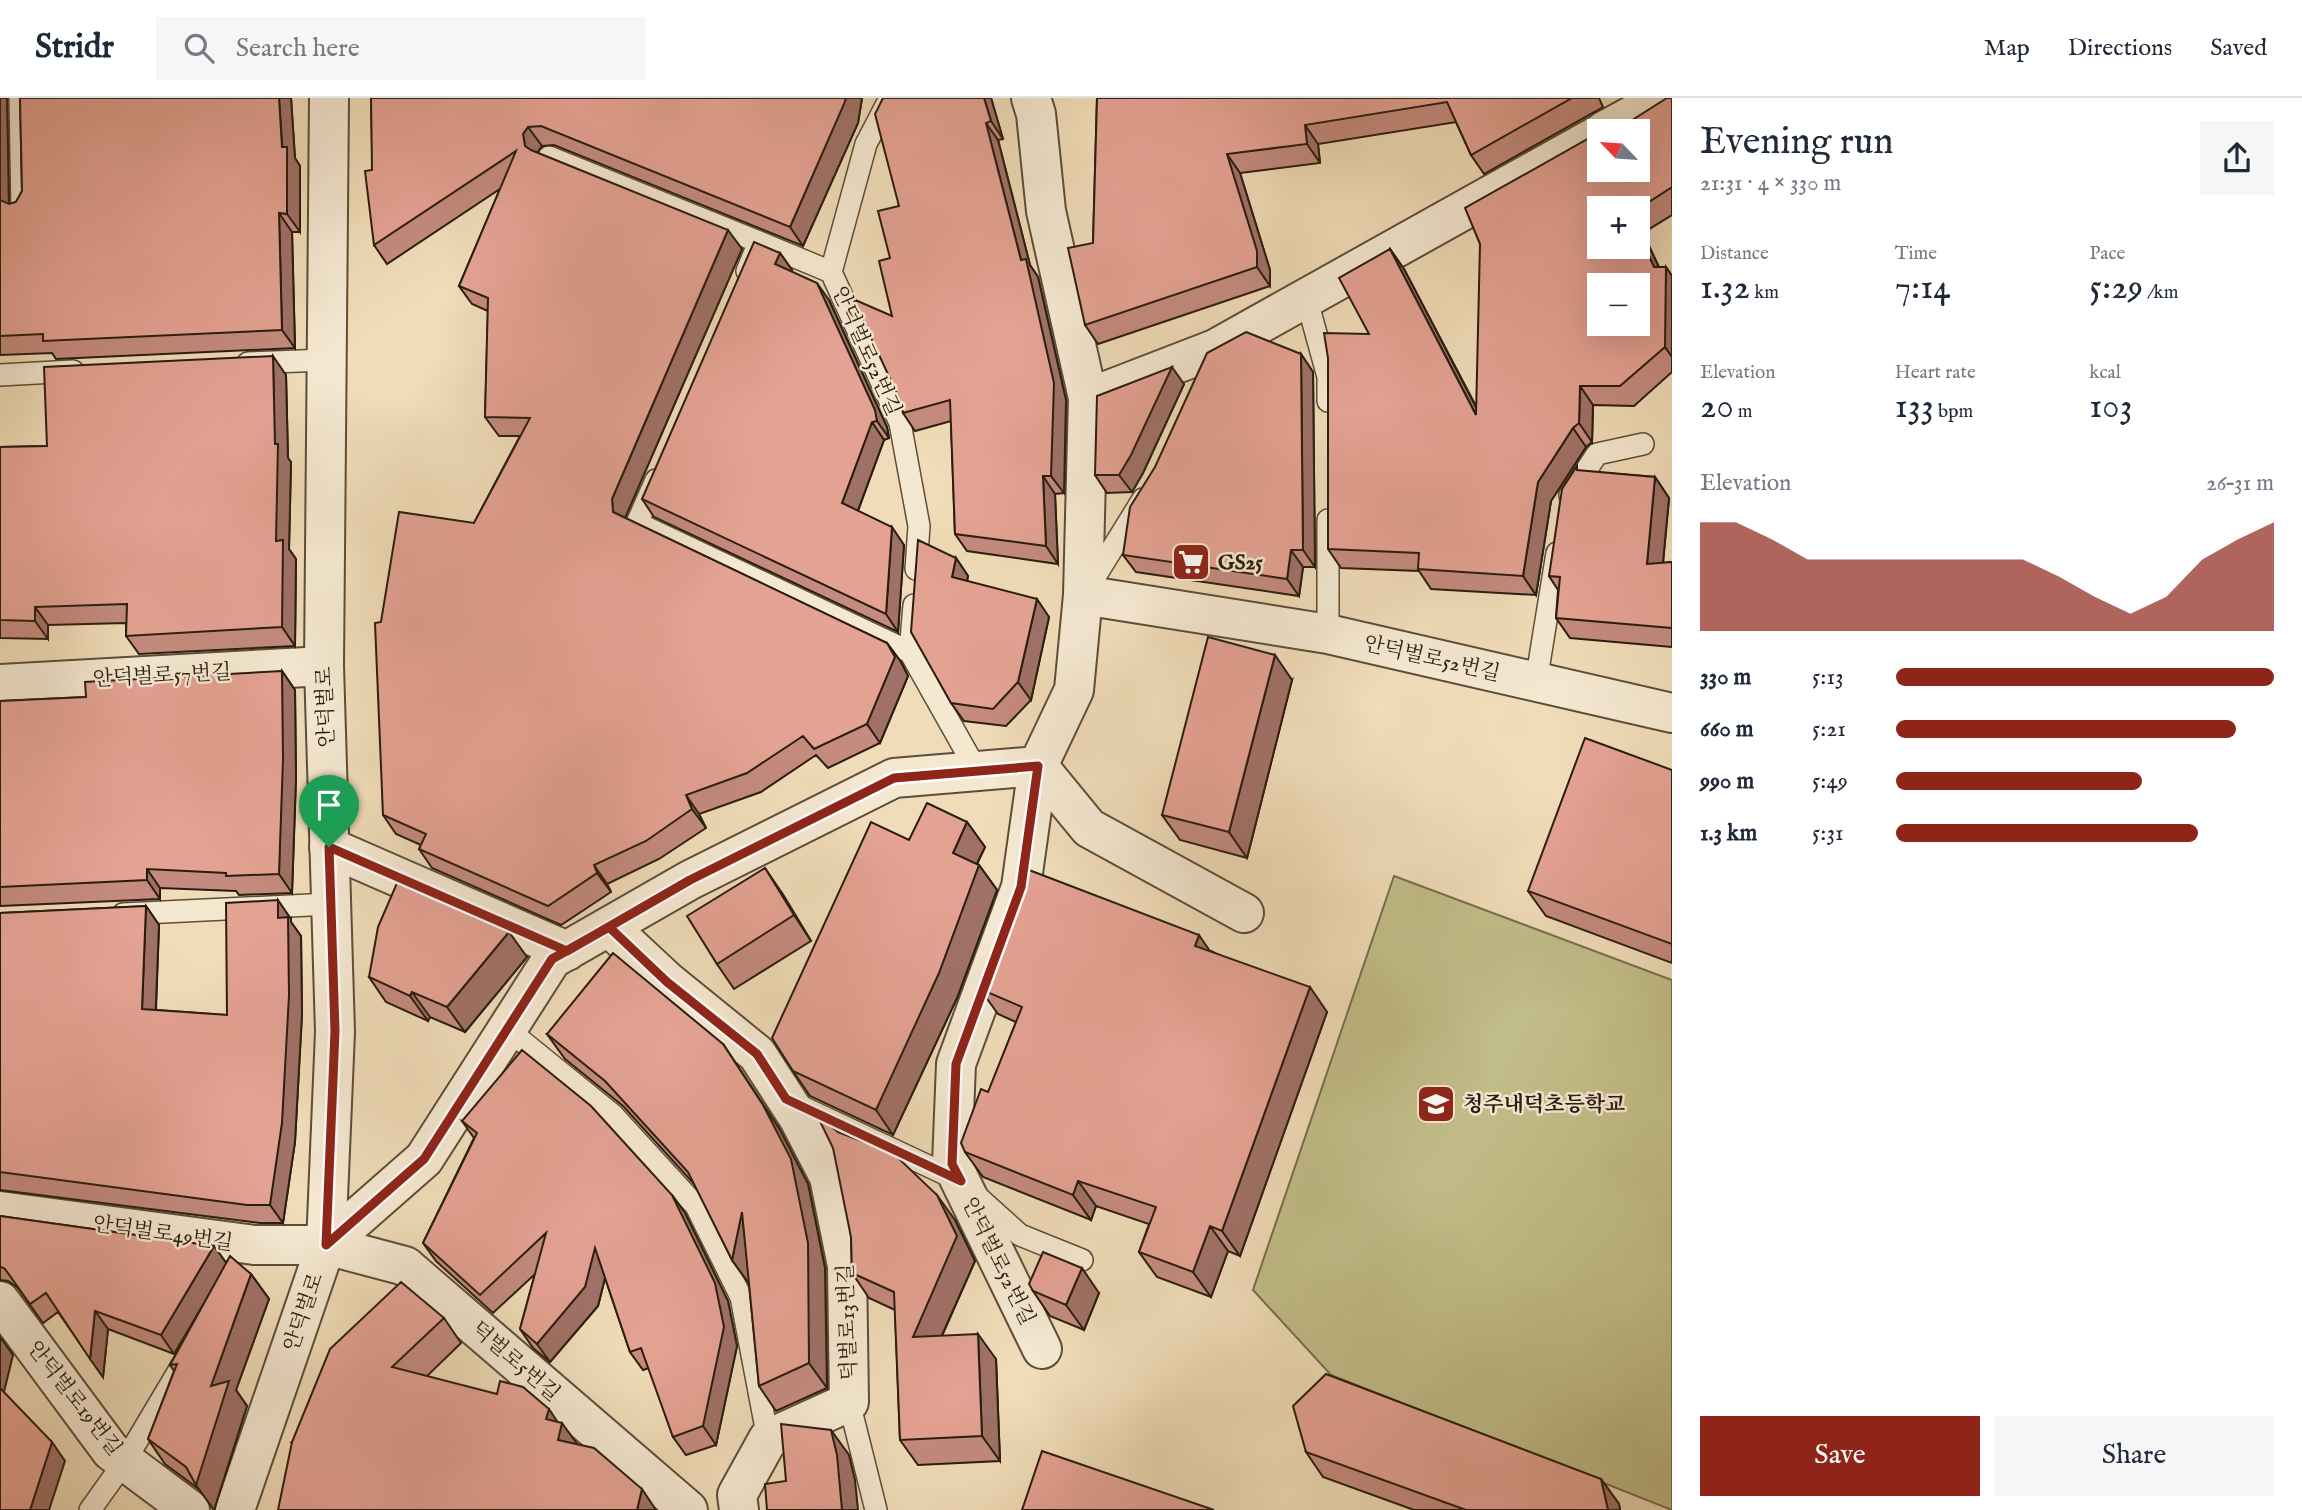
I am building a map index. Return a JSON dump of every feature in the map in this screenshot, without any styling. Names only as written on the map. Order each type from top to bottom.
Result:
[{"type":"street","name":"안덕벌로","points":[[234,1510],[326,1245],[335,1031],[324,666],[329,98]]},
{"type":"street","name":"안덕벌로52번길","points":[[1031,98],[1036,114],[1046,211],[1088,398],[1083,595],[1074,690],[1038,766],[1021,887],[956,1064],[952,1164],[1042,1349]]},
{"type":"street","points":[[1626,119],[1664,98]]},
{"type":"street","points":[[1088,398],[1210,361],[1306,297],[1587,140]]},
{"type":"street","name":"안덕벌로52번길","points":[[1083,595],[1328,634],[1672,713]]},
{"type":"street","name":"안덕벌로57번길","points":[[0,684],[324,666]]},
{"type":"street","points":[[326,1245],[424,1159],[552,959],[690,880],[894,778],[1038,766],[1089,828],[1244,913]]},
{"type":"street","points":[[329,847],[567,951]]},
{"type":"street","name":"덕벌로13번길","points":[[609,927],[667,982],[757,1054],[786,1099],[829,1177],[847,1266],[849,1402]]},
{"type":"street","name":"안덕벌로49번길","points":[[0,1211],[247,1257],[326,1245]]},
{"type":"street","name":"덕벌로5번길","points":[[326,1245],[405,1266],[688,1510]]},
{"type":"street","name":"안덕벌로19번길","points":[[0,1301],[111,1451],[190,1510]]},
{"type":"street","points":[[739,1510],[737,1495],[768,1439],[849,1402]]},
{"type":"lane","points":[[20,98],[22,210]]},
{"type":"lane","points":[[831,272],[866,144],[890,98]]},
{"type":"lane","name":"안덕벌로52번길","points":[[549,157],[831,272],[900,424],[919,526],[911,652]]},
{"type":"lane","points":[[737,293],[759,242]]},
{"type":"lane","points":[[1306,297],[1328,377],[1328,417]]},
{"type":"lane","points":[[231,364],[326,360]]},
{"type":"lane","points":[[0,375],[95,370]]},
{"type":"lane","points":[[1536,682],[1564,504],[1597,454],[1643,444]]},
{"type":"lane","points":[[665,459],[637,523],[911,652],[976,771]]},
{"type":"lane","name":"안덕벌로52번길","points":[[1083,595],[1155,479]]},
{"type":"lane","points":[[1328,499],[1328,634]]},
{"type":"lane","points":[[96,915],[330,904]]},
{"type":"lane","points":[[507,1029],[613,1115],[696,1206],[741,1297],[768,1439]]},
{"type":"lane","points":[[786,1099],[961,1181],[1020,1235],[1082,1260]]},
{"type":"lane","points":[[90,1510],[125,1461],[189,1353]]},
{"type":"lane","name":"덕벌로13번길","points":[[849,1402],[876,1510]]},
{"type":"shaded area","points":[[1394,876],[1672,980],[1672,1510],[1331,1375],[1253,1290]]},
{"type":"building","points":[[20,98],[279,98],[282,147],[287,147],[287,214],[279,213],[282,330],[43,341],[43,334],[0,336],[0,200],[9,204],[16,202],[22,191]]},
{"type":"building","points":[[371,98],[846,98],[790,227],[541,126],[528,127],[523,134],[525,146],[531,150],[728,230],[612,499],[613,512],[887,643],[895,657],[867,724],[814,749],[803,736],[747,773],[686,795],[692,809],[646,841],[594,865],[597,873],[548,906],[419,849],[426,834],[383,815],[375,623],[381,622],[399,512],[474,523],[530,418],[485,417],[488,298],[459,286],[516,151],[374,245],[365,171],[372,170]]},
{"type":"building","points":[[883,98],[984,98],[991,121],[986,123],[1021,260],[1026,259],[1054,383],[1051,476],[1043,476],[1046,546],[955,534],[950,400],[903,413],[900,400],[853,299],[892,316],[879,261],[890,258],[878,211],[899,206],[875,114]]},
{"type":"building","points":[[1097,98],[1572,98],[1471,155],[1447,102],[1305,125],[1307,144],[1227,154],[1257,251],[1257,267],[1085,325],[1068,248],[1093,243]]},
{"type":"building","points":[[1667,98],[1672,98],[1672,187],[1650,201],[1650,196],[1587,196],[1587,259],[1650,258],[1654,267],[1666,267],[1665,347],[1620,386],[1580,386],[1579,423],[1538,482],[1523,576],[1418,569],[1419,553],[1328,549],[1328,358],[1324,333],[1369,334],[1339,278],[1390,249],[1476,415],[1480,244],[1465,208],[1587,139],[1587,182],[1650,182],[1650,119],[1634,119]]},
{"type":"building","points":[[754,242],[780,253],[775,264],[817,283],[875,410],[877,421],[872,422],[842,503],[892,527],[886,614],[642,499]]},
{"type":"building","points":[[1246,332],[1301,354],[1303,550],[1291,550],[1287,579],[1123,555],[1130,507],[1155,467],[1207,353]]},
{"type":"building","points":[[273,356],[275,444],[278,444],[276,541],[283,540],[282,627],[126,636],[127,604],[35,607],[35,621],[0,620],[0,447],[47,446],[44,367]]},
{"type":"building","points":[[1172,367],[1119,475],[1095,475],[1097,396]]},
{"type":"building","points":[[1577,466],[1577,470],[1655,477],[1647,564],[1672,562],[1672,628],[1556,618],[1560,577],[1549,576],[1562,489]]},
{"type":"building","points":[[918,540],[956,558],[952,577],[1037,599],[1018,682],[993,709],[951,703],[911,632]]},
{"type":"building","points":[[1208,637],[1275,655],[1229,832],[1162,815]]},
{"type":"building","points":[[282,671],[283,759],[279,874],[226,876],[226,873],[147,869],[147,880],[0,887],[0,701],[86,697],[85,682]]},
{"type":"building","points":[[1585,738],[1672,770],[1672,944],[1528,891]]},
{"type":"building","points":[[927,803],[967,822],[953,853],[979,865],[939,973],[876,1110],[793,1071],[772,1038],[871,822],[909,840]]},
{"type":"building","points":[[765,868],[794,915],[717,964],[687,916]]},
{"type":"building","points":[[1029,870],[1199,935],[1195,946],[1310,987],[1222,1231],[1210,1226],[1193,1272],[1139,1252],[1156,1207],[1078,1181],[1073,1195],[965,1152],[961,1143],[981,1089],[988,1092],[1022,1007],[980,989],[1019,884],[1023,886]]},
{"type":"building","points":[[397,883],[509,932],[447,1007],[412,992],[410,996],[369,977],[378,927]]},
{"type":"building","points":[[278,900],[278,918],[288,917],[289,995],[282,1123],[270,1205],[247,1205],[0,1172],[0,913],[146,906],[142,1009],[227,1015],[226,903]]},
{"type":"building","points":[[613,953],[723,1044],[763,1105],[791,1159],[808,1243],[809,1363],[759,1386],[742,1212],[732,1260],[688,1172],[605,1081],[547,1034]]},
{"type":"building","points":[[522,1050],[591,1106],[672,1195],[715,1283],[724,1327],[703,1426],[673,1437],[641,1348],[630,1352],[595,1248],[585,1287],[537,1344],[520,1329],[546,1233],[480,1295],[423,1243],[477,1133],[462,1121]]},
{"type":"building","points":[[817,1115],[838,1132],[893,1153],[937,1195],[957,1236],[913,1337],[978,1334],[982,1436],[900,1440],[894,1292],[852,1273],[851,1237],[833,1148]]},
{"type":"building","points":[[0,1216],[214,1246],[161,1335],[95,1311],[90,1359],[46,1293],[30,1304],[0,1266]]},
{"type":"building","points":[[1043,1252],[1082,1268],[1066,1305],[1033,1291],[1029,1284]]},
{"type":"building","points":[[230,1256],[251,1274],[211,1386],[229,1381],[196,1485],[186,1467],[148,1439],[177,1364],[170,1365]]},
{"type":"building","points":[[401,1282],[444,1318],[392,1367],[497,1394],[500,1381],[523,1387],[549,1409],[546,1419],[562,1423],[558,1440],[594,1448],[642,1489],[637,1510],[278,1510],[292,1442],[330,1349]]},
{"type":"building","points":[[1326,1374],[1601,1479],[1608,1510],[1466,1510],[1306,1452],[1293,1406]]},
{"type":"building","points":[[0,1388],[52,1442],[30,1510],[0,1510]]},
{"type":"building","points":[[781,1424],[831,1430],[837,1455],[842,1510],[767,1510],[765,1484],[786,1481]]},
{"type":"building","points":[[1042,1451],[1214,1510],[1022,1510]]},
{"type":"place","name":"GS25","points":[[1191,562]]},
{"type":"place","name":"청주내덕초등학교","points":[[1436,1104]]},
{"type":"route","points":[[329,847],[335,1031],[326,1245],[424,1159],[552,959],[567,951],[609,927],[667,982],[757,1054],[786,1099],[961,1181],[952,1164],[956,1064],[1021,887],[1038,766],[894,778],[690,880],[567,951],[329,847]]}]
